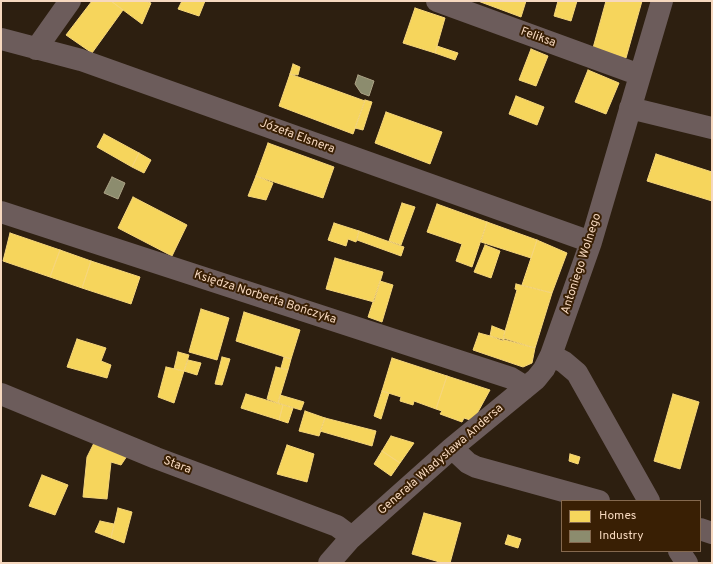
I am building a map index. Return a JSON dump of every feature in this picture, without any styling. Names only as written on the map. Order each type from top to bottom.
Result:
[{"type":"street","points":[[36,49],[70,1]]},
{"type":"street","name":"Feliksa","points":[[437,1],[640,75]]},
{"type":"street","name":"Antoniego Wolnego","points":[[551,355],[591,242],[662,1]]},
{"type":"street","name":"Józefa Elsnera","points":[[1,39],[81,60],[591,242]]},
{"type":"street","points":[[630,108],[712,128]]},
{"type":"street","name":"Księdza Norberta Bończyka","points":[[1,212],[511,378],[524,386],[524,389]]},
{"type":"street","points":[[551,355],[564,362],[577,373],[648,500]]},
{"type":"street","name":"Generała Władysława Andersa","points":[[329,563],[350,539],[452,448],[524,389],[544,369],[551,355]]},
{"type":"street","name":"Stara","points":[[1,394],[156,458],[336,526],[349,535],[350,539]]},
{"type":"street","points":[[452,448],[468,463],[476,467],[595,500]]},
{"type":"street","points":[[701,528],[712,533]]},
{"type":"street","points":[[680,552],[687,563]]},
{"type":"building: Homes","points":[[92,1],[111,1],[123,10],[92,53],[66,35]]},
{"type":"building: Homes","points":[[111,1],[145,1],[151,3],[142,24]]},
{"type":"building: Homes","points":[[182,1],[205,1],[199,16],[178,9]]},
{"type":"building: Homes","points":[[478,1],[526,1],[521,17]]},
{"type":"building: Homes","points":[[558,1],[577,1],[571,21],[554,16]]},
{"type":"building: Homes","points":[[606,1],[642,1],[626,58],[593,48]]},
{"type":"building: Homes","points":[[415,8],[445,18],[435,53],[403,43]]},
{"type":"building: Homes","points":[[437,46],[458,53],[455,60],[435,53]]},
{"type":"building: Homes","points":[[531,49],[548,56],[536,86],[519,80]]},
{"type":"building: Homes","points":[[293,64],[300,67],[298,75],[290,74]]},
{"type":"building: Homes","points":[[588,70],[619,83],[606,114],[575,102]]},
{"type":"building: Homes","points":[[290,74],[365,101],[353,134],[279,106]]},
{"type":"building: Homes","points":[[516,96],[544,107],[537,125],[509,114]]},
{"type":"building: Homes","points":[[365,100],[372,102],[363,130],[355,128]]},
{"type":"building: Homes","points":[[386,112],[442,132],[430,164],[375,143]]},
{"type":"building: Homes","points":[[104,134],[139,153],[132,167],[97,147]]},
{"type":"building: Homes","points":[[268,143],[334,167],[323,198],[256,176]]},
{"type":"building: Homes","points":[[139,153],[151,160],[144,173],[132,167]]},
{"type":"building: Homes","points":[[656,154],[712,172],[712,201],[647,181]]},
{"type":"building: Homes","points":[[256,176],[273,183],[266,200],[248,196]]},
{"type":"building: Homes","points":[[133,197],[187,225],[172,256],[118,228]]},
{"type":"building: Homes","points":[[402,203],[415,207],[401,245],[389,241]]},
{"type":"building: Homes","points":[[437,204],[487,222],[472,267],[456,261],[462,244],[427,232]]},
{"type":"building: Homes","points":[[487,222],[537,240],[531,258],[481,242]]},
{"type":"building: Homes","points":[[334,223],[359,231],[356,242],[348,239],[346,246],[328,240]]},
{"type":"building: Homes","points":[[359,231],[404,247],[401,256],[357,240]]},
{"type":"building: Homes","points":[[10,233],[60,250],[50,277],[3,261]]},
{"type":"building: Homes","points":[[537,240],[567,253],[552,293],[522,285]]},
{"type":"building: Homes","points":[[485,245],[500,251],[491,278],[474,272]]},
{"type":"building: Homes","points":[[60,250],[91,261],[82,288],[50,277]]},
{"type":"building: Homes","points":[[335,258],[383,272],[374,302],[326,289]]},
{"type":"building: Homes","points":[[91,261],[140,277],[131,304],[82,288]]},
{"type":"building: Homes","points":[[380,281],[393,285],[382,322],[368,317]]},
{"type":"building: Homes","points":[[516,284],[552,293],[535,348],[503,338],[517,290],[515,289]]},
{"type":"building: Homes","points":[[201,309],[229,318],[217,360],[189,352]]},
{"type":"building: Homes","points":[[244,312],[300,330],[291,359],[236,341]]},
{"type":"building: Homes","points":[[492,326],[505,331],[503,341],[490,336]]},
{"type":"building: Homes","points":[[479,333],[535,348],[532,363],[523,367],[473,350]]},
{"type":"building: Homes","points":[[77,339],[106,348],[101,361],[111,365],[107,378],[67,367]]},
{"type":"building: Homes","points":[[178,352],[189,355],[184,371],[174,369]]},
{"type":"building: Homes","points":[[222,357],[230,359],[222,385],[215,384]]},
{"type":"building: Homes","points":[[284,357],[291,359],[288,370],[281,368]]},
{"type":"building: Homes","points":[[392,358],[447,376],[436,409],[414,401],[413,405],[400,401],[401,397],[382,391]]},
{"type":"building: Homes","points":[[188,360],[201,363],[197,375],[184,371]]},
{"type":"building: Homes","points":[[166,367],[184,371],[174,403],[158,397]]},
{"type":"building: Homes","points":[[276,367],[288,370],[278,403],[267,399]]},
{"type":"building: Homes","points":[[447,376],[490,390],[473,421],[464,418],[462,422],[440,414],[442,411],[436,409]]},
{"type":"building: Homes","points":[[382,391],[389,393],[381,419],[374,416]]},
{"type":"building: Homes","points":[[246,394],[283,405],[279,420],[241,408]]},
{"type":"building: Homes","points":[[673,394],[699,402],[680,469],[654,461]]},
{"type":"building: Homes","points":[[280,395],[304,402],[301,410],[278,403]]},
{"type":"building: Homes","points":[[283,405],[293,408],[288,423],[279,420]]},
{"type":"building: Homes","points":[[305,411],[325,418],[319,436],[299,431]]},
{"type":"building: Homes","points":[[325,418],[376,431],[372,446],[320,431]]},
{"type":"building: Homes","points":[[391,436],[414,443],[400,463],[382,451]]},
{"type":"building: Homes","points":[[94,443],[127,456],[121,465],[111,462],[107,499],[83,497],[87,457]]},
{"type":"building: Homes","points":[[287,445],[314,454],[307,482],[277,474]]},
{"type":"building: Homes","points":[[382,451],[400,463],[391,476],[374,464]]},
{"type":"building: Homes","points":[[570,454],[580,457],[578,464],[569,461]]},
{"type":"building: Homes","points":[[42,475],[68,485],[55,515],[29,506]]},
{"type":"building: Homes","points":[[118,508],[132,512],[124,543],[111,538]]},
{"type":"building: Homes","points":[[424,513],[461,523],[450,563],[443,563],[412,554]]},
{"type":"building: Homes","points":[[100,521],[114,524],[111,538],[95,532]]},
{"type":"building: Homes","points":[[508,535],[521,539],[518,548],[505,544]]},
{"type":"building: Industry","points":[[358,75],[374,81],[369,96],[361,93],[355,84]]},
{"type":"building: Industry","points":[[112,177],[125,183],[118,199],[104,193]]}]
